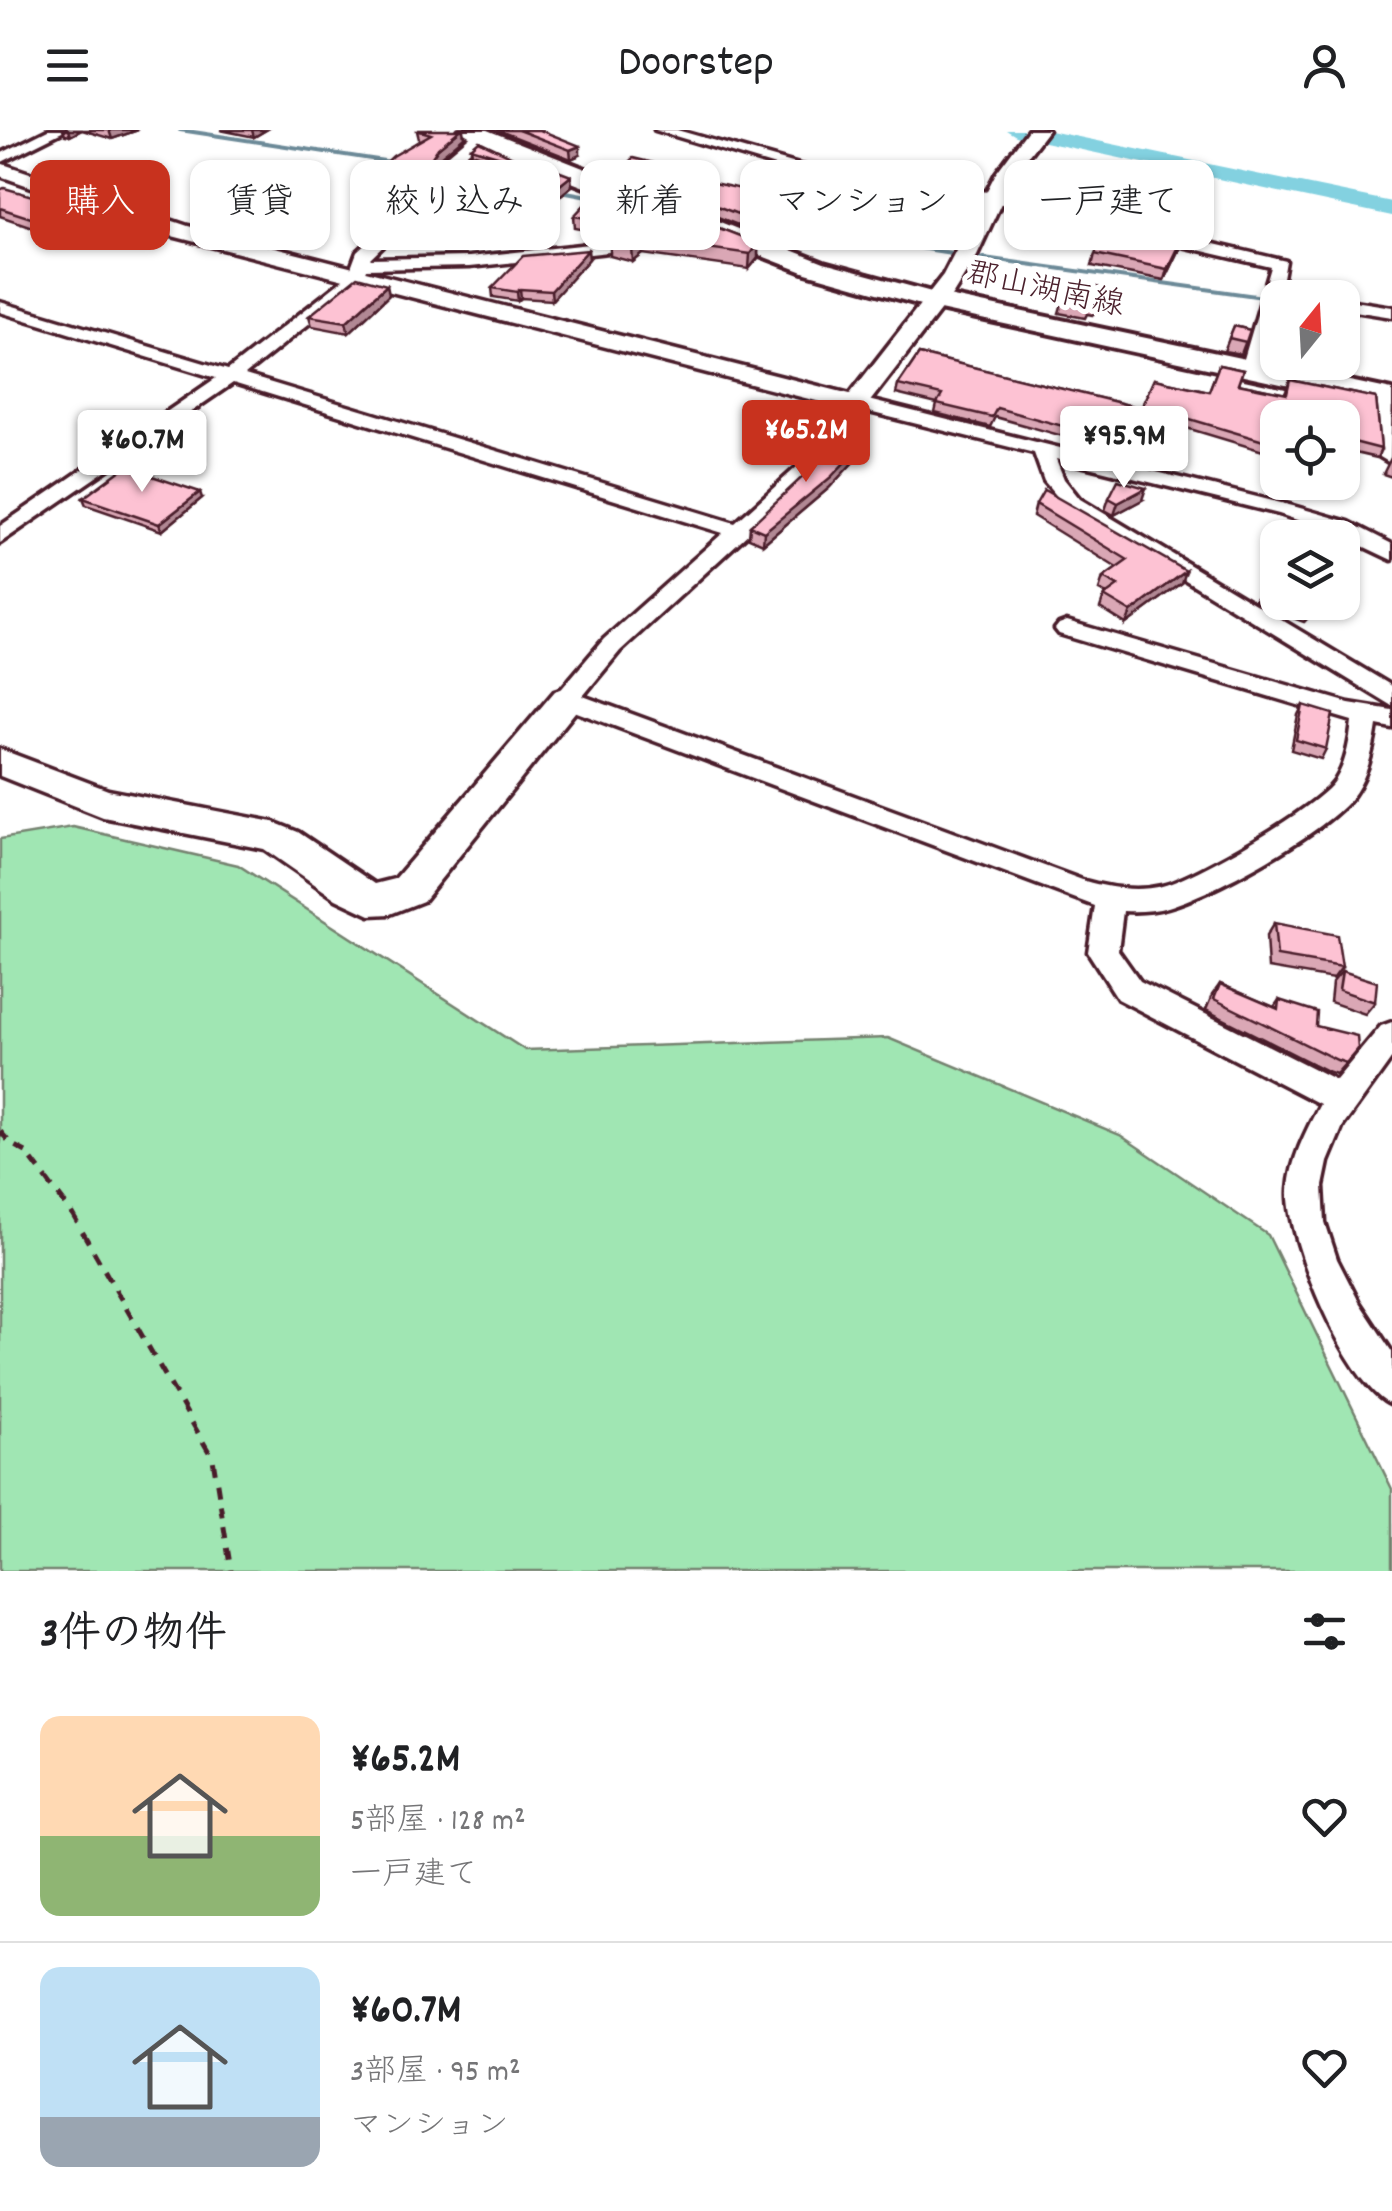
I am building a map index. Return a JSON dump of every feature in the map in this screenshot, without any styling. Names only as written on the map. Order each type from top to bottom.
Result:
[{"type":"main road","name":"郡山湖南線","points":[[475,133],[687,227],[771,254],[936,301],[1387,398]]},
{"type":"street","points":[[0,159],[60,130]]},
{"type":"street","points":[[662,130],[802,170],[993,198],[1280,264],[1276,280]]},
{"type":"street","points":[[0,762],[102,803],[273,836],[298,848],[370,899],[387,899],[409,890],[612,645],[828,450],[856,403],[936,301],[966,254],[1012,158],[1036,132]]},
{"type":"street","points":[[0,536],[232,376],[358,269],[367,250],[424,200],[447,163],[475,133]]},
{"type":"street","points":[[0,169],[180,231],[358,269],[856,403],[1286,510],[1341,527],[1392,553]]},
{"type":"street","points":[[358,269],[594,250]]},
{"type":"street","points":[[0,306],[736,530]]},
{"type":"street","points":[[1360,307],[1392,312]]},
{"type":"street","points":[[1250,369],[1260,334]]},
{"type":"street","points":[[1387,398],[1390,457]]},
{"type":"street","points":[[1042,449],[1054,481],[1073,503],[1392,697]]},
{"type":"street","points":[[567,699],[1110,900],[1170,896],[1332,801],[1343,789],[1378,718],[1067,629]]},
{"type":"street","points":[[1110,900],[1103,952],[1128,990],[1340,1098]]},
{"type":"street","points":[[1392,1036],[1340,1098],[1309,1172],[1305,1205],[1311,1235],[1346,1314],[1392,1386]]},
{"type":"path","points":[[413,265],[434,250]]},
{"type":"path","points":[[0,1131],[26,1152],[71,1212],[212,1460],[231,1571]]},
{"type":"green space","points":[[73,827],[238,865],[525,1050],[888,1038],[1120,1135],[1268,1235],[1392,1489],[1392,1571],[0,1571],[0,839]]},
{"type":"building","points":[[418,130],[460,130],[430,160],[389,160],[393,156],[431,134]]},
{"type":"building","points":[[518,130],[540,130],[580,146],[570,150]]},
{"type":"building","points":[[479,141],[519,160],[511,160],[471,148]]},
{"type":"building","points":[[560,172],[571,176],[560,185]]},
{"type":"building","points":[[720,184],[740,189],[740,215],[720,207]]},
{"type":"building","points":[[0,190],[30,195],[30,218],[0,208]]},
{"type":"building","points":[[720,228],[740,236],[740,250],[753,250],[750,254],[720,250]]},
{"type":"building","points":[[588,250],[551,291],[492,288],[523,256]]},
{"type":"building","points":[[1097,250],[1176,250],[1167,269],[1095,254]]},
{"type":"building","points":[[357,277],[387,285],[346,322],[309,316]]},
{"type":"building","points":[[1074,282],[1105,289],[1096,305],[1087,308],[1062,303]]},
{"type":"building","points":[[1234,326],[1250,330],[1246,342],[1229,338]]},
{"type":"building","points":[[919,354],[1141,408],[1154,379],[1209,391],[1219,365],[1243,370],[1238,384],[1287,394],[1290,380],[1376,398],[1381,449],[1360,444],[1360,400],[1260,400],[1260,440],[1173,414],[1151,450],[997,408],[992,417],[937,404],[942,395],[898,385]]},
{"type":"building","points":[[841,441],[859,447],[831,477],[764,532],[750,526]]},
{"type":"building","points":[[125,467],[200,492],[159,524],[83,498]]},
{"type":"building","points":[[1118,480],[1146,488],[1118,503],[1109,498]]},
{"type":"building","points":[[1044,490],[1186,571],[1131,612],[1104,596],[1118,586],[1103,578],[1128,560],[1036,504]]},
{"type":"building","points":[[1303,705],[1333,714],[1326,749],[1296,740]]},
{"type":"building","points":[[1274,923],[1337,935],[1342,967],[1277,956]]},
{"type":"building","points":[[1342,971],[1377,982],[1375,1002],[1339,990]]},
{"type":"building","points":[[1220,984],[1278,1009],[1279,1000],[1317,1012],[1316,1026],[1357,1036],[1358,1049],[1346,1063],[1337,1060],[1214,999]]},
{"type":"waterway","points":[[180,130],[378,160]]},
{"type":"waterway","points":[[1016,130],[1392,209]]},
{"type":"waterway","points":[[560,191],[580,195]]},
{"type":"waterway","points":[[720,218],[726,218]]},
{"type":"waterway","points":[[932,250],[958,254]]},
{"type":"waterway","points":[[970,256],[1260,297]]}]
